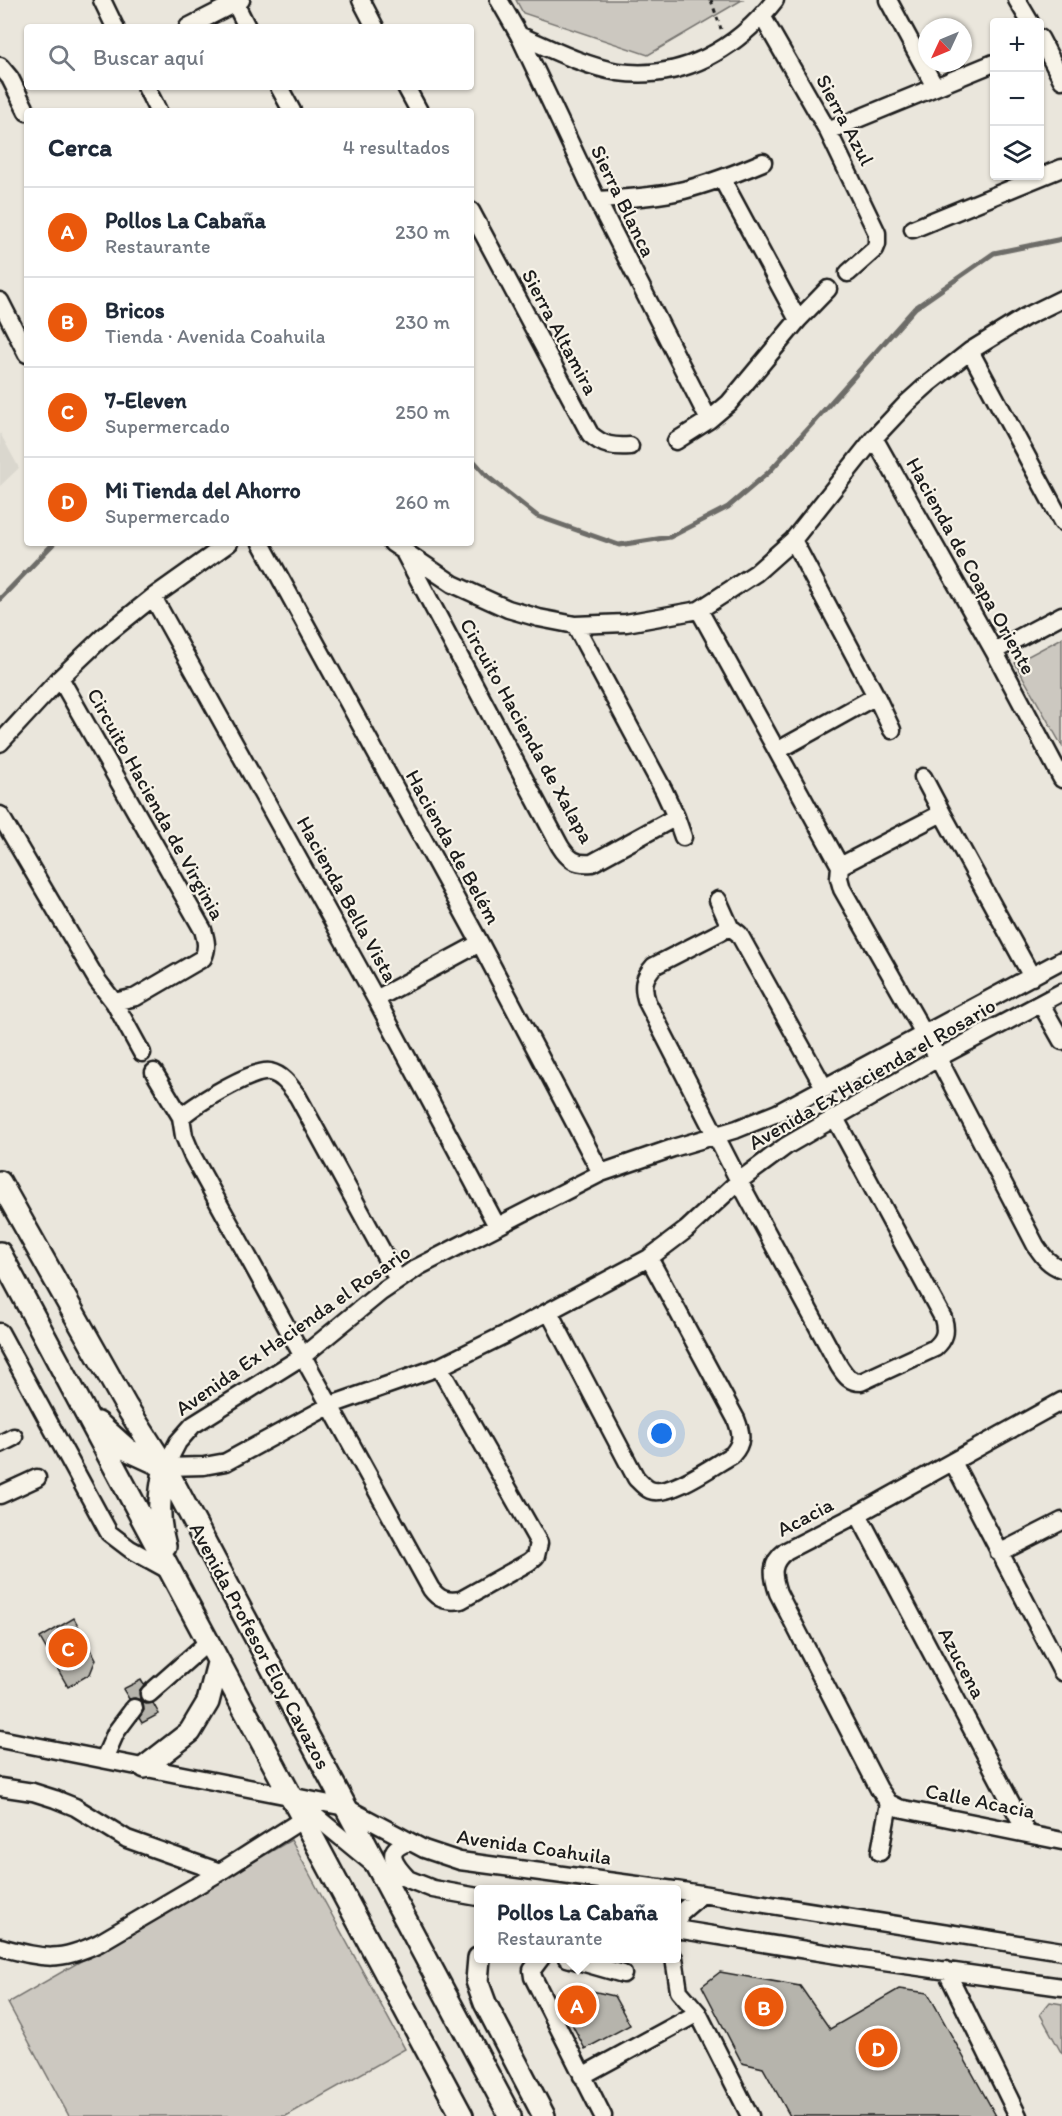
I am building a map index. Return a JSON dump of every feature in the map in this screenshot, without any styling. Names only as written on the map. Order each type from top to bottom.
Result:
[{"type":"main road","name":"Avenida Profesor Eloy Cavazos","points":[[0,1182],[126,1406],[165,1467],[510,2116]]},
{"type":"main road","name":"Avenida Profesor Eloy Cavazos","points":[[0,1253],[462,2116]]},
{"type":"main road","points":[[80,1401],[115,1440],[143,1458],[165,1467],[159,1506],[172,1573]]},
{"type":"main road","points":[[145,1767],[190,1732],[208,1702],[218,1664]]},
{"type":"main road","points":[[479,1963],[477,1981],[485,2003],[544,2116]]},
{"type":"main road","points":[[454,2012],[519,2071]]},
{"type":"street","points":[[361,0],[373,24]]},
{"type":"street","name":"Sierra Blanca","points":[[500,0],[519,35],[597,200],[710,420]]},
{"type":"street","points":[[519,35],[585,63],[618,72],[649,74],[681,69],[708,58],[727,46],[762,16],[775,0]]},
{"type":"street","points":[[888,0],[935,87]]},
{"type":"street","points":[[1017,0],[1028,18]]},
{"type":"street","points":[[102,1],[114,24]]},
{"type":"street","points":[[194,24],[238,2],[247,24]]},
{"type":"street","name":"Sierra Azul","points":[[762,16],[828,131],[875,227],[878,238],[875,249],[848,273]]},
{"type":"street","points":[[1044,49],[1062,80]]},
{"type":"street","points":[[828,131],[990,65]]},
{"type":"street","points":[[0,66],[10,78],[25,108]]},
{"type":"street","points":[[148,90],[156,108]]},
{"type":"street","points":[[281,90],[290,108]]},
{"type":"street","points":[[408,90],[417,108]]},
{"type":"street","points":[[597,200],[664,194],[722,179],[763,162]]},
{"type":"street","points":[[913,229],[1062,168]]},
{"type":"street","points":[[722,179],[798,320]]},
{"type":"street","name":"Sierra Altamira","points":[[474,219],[587,429],[599,442],[607,446],[630,446]]},
{"type":"street","points":[[676,441],[710,420],[735,396],[798,320],[828,289]]},
{"type":"street","points":[[398,547],[453,584],[484,599],[539,618],[575,625],[626,623],[699,610],[756,573],[793,540],[874,438],[907,403],[970,351],[1025,317],[1062,299]]},
{"type":"street","points":[[0,301],[24,348]]},
{"type":"street","points":[[970,351],[1062,522]]},
{"type":"street","name":"Hacienda de Coapa Oriente","points":[[874,438],[994,651],[1062,779]]},
{"type":"street","points":[[793,540],[892,730]]},
{"type":"street","points":[[0,743],[60,678],[102,638],[153,597],[225,546]]},
{"type":"street","name":"Hacienda de Belém","points":[[263,546],[480,944],[601,1173]]},
{"type":"street","name":"Circuito Hacienda de Xalapa","points":[[398,547],[565,855],[582,864],[592,862],[676,817]]},
{"type":"street","name":"Hacienda Bella Vista","points":[[153,597],[376,999],[497,1226]]},
{"type":"street","points":[[699,610],[840,866],[839,878],[842,888],[938,1058],[1036,1246],[1054,1267],[1062,1269]]},
{"type":"street","points":[[994,651],[1062,615]]},
{"type":"street","points":[[575,625],[664,791],[683,837]]},
{"type":"street","name":"Circuito Hacienda de Virginia","points":[[60,678],[203,930],[206,940],[206,951],[198,963],[135,996],[114,1002]]},
{"type":"street","points":[[777,751],[876,696]]},
{"type":"street","points":[[923,777],[1032,977]]},
{"type":"street","points":[[840,866],[942,813]]},
{"type":"street","points":[[0,815],[97,980],[114,1002],[142,1053]]},
{"type":"street","points":[[718,900],[730,927],[739,934],[825,1089]]},
{"type":"street","points":[[730,927],[654,966],[648,972],[644,982],[647,1002],[838,1366],[848,1379],[861,1382],[935,1348],[945,1335],[943,1318],[835,1118]]},
{"type":"street","points":[[376,999],[480,944]]},
{"type":"street","name":"Avenida Ex Hacienda el Rosario","points":[[1062,960],[777,1113],[737,1129],[601,1173],[398,1280],[303,1356],[193,1425],[178,1442],[165,1467],[204,1466],[226,1462],[331,1405],[439,1367],[549,1312],[648,1258],[686,1230],[739,1180],[786,1146],[938,1058],[1062,992]]},
{"type":"street","points":[[1041,1004],[1062,1041]]},
{"type":"street","points":[[154,1072],[181,1117],[184,1136],[192,1155],[431,1589],[436,1596],[444,1600],[461,1600],[529,1562],[536,1556],[539,1543],[439,1367]]},
{"type":"street","points":[[181,1117],[198,1104],[249,1076],[267,1072],[278,1075],[288,1083],[298,1097],[398,1280]]},
{"type":"street","points":[[549,1312],[636,1478],[651,1490],[661,1492],[679,1485],[732,1455],[742,1439],[740,1429],[648,1258]]},
{"type":"street","points":[[2,1340],[109,1533],[130,1549],[172,1573]]},
{"type":"street","name":"Acacia","points":[[889,1803],[879,1789],[778,1593],[772,1575],[773,1566],[781,1555],[1062,1401]]},
{"type":"street","points":[[953,1462],[999,1553],[1057,1650],[1062,1671]]},
{"type":"street","points":[[0,1495],[37,1478]]},
{"type":"street","name":"Azucena","points":[[858,1514],[1027,1833]]},
{"type":"street","points":[[999,1553],[1062,1521]]},
{"type":"street","points":[[149,1694],[207,1642]]},
{"type":"street","points":[[104,1759],[116,1732],[134,1708]]},
{"type":"street","name":"Avenida Coahuila","points":[[0,1739],[345,1807],[408,1842],[460,1861],[641,1885]]},
{"type":"street","points":[[0,1787],[33,1792],[56,1799],[75,1807],[127,1839],[220,1872]]},
{"type":"street","name":"Avenida Coahuila","points":[[291,1796],[377,1867],[433,1889],[474,1896]]},
{"type":"street","points":[[880,1852],[889,1803]]},
{"type":"street","name":"Calle Acacia","points":[[889,1803],[899,1808],[1062,1841]]},
{"type":"street","points":[[0,1947],[40,1958],[67,1956],[81,1952],[220,1872],[303,1819]]},
{"type":"street","points":[[408,1842],[401,1844],[392,1855],[394,1862],[408,1880]]},
{"type":"street","points":[[575,1876],[583,1885]]},
{"type":"street","name":"Avenida Coahuila","points":[[681,1891],[1062,1951]]},
{"type":"street","points":[[681,1918],[702,1894]]},
{"type":"street","points":[[681,1923],[946,1971],[1062,1987]]},
{"type":"street","points":[[537,1963],[531,1970],[532,1977],[603,2116]]},
{"type":"street","points":[[582,1963],[623,1974]]},
{"type":"street","points":[[675,1963],[679,1991],[698,2013],[750,2116]]},
{"type":"street","points":[[946,1971],[1018,2116]]},
{"type":"street","points":[[582,2076],[698,2013]]},
{"type":"path","points":[[711,0],[727,46]]},
{"type":"shaded area","points":[[516,0],[742,0],[648,55],[523,13]]},
{"type":"shaded area","points":[[0,433],[19,468],[0,486]]},
{"type":"shaded area","points":[[1062,638],[1062,746],[1015,663]]},
{"type":"shaded area","points":[[291,1840],[405,2049],[286,2116],[69,2116],[8,2003]]},
{"type":"shaded area","points":[[1050,2002],[1062,2004],[1062,2054],[1040,2014]]},
{"type":"building","points":[[74,1618],[96,1659],[90,1674],[68,1687],[40,1638]]},
{"type":"building","points":[[141,1680],[144,1685],[139,1691],[140,1700],[129,1699],[123,1689]]},
{"type":"building","points":[[142,1702],[153,1703],[159,1714],[142,1723],[139,1718],[144,1710]]},
{"type":"building","points":[[720,1972],[800,1986],[830,2029],[899,1989],[928,1993],[996,2116],[790,2116],[763,2068],[742,2063],[702,1986]]},
{"type":"building","points":[[583,1989],[614,1996],[630,2025],[585,2049],[560,2001]]},
{"type":"waterway","points":[[474,461],[488,477],[537,516],[619,545],[670,537],[728,507],[769,472],[915,308],[994,253],[1062,239]]},
{"type":"waterway","points":[[0,599],[51,546]]},
{"type":"place","name":"7-Eleven","points":[[68,1648]]},
{"type":"place","name":"Pollos La Cabaña","points":[[577,2005]]},
{"type":"place","name":"Bricos","points":[[764,2007]]},
{"type":"place","name":"Mi Tienda del Ahorro","points":[[878,2048]]}]
